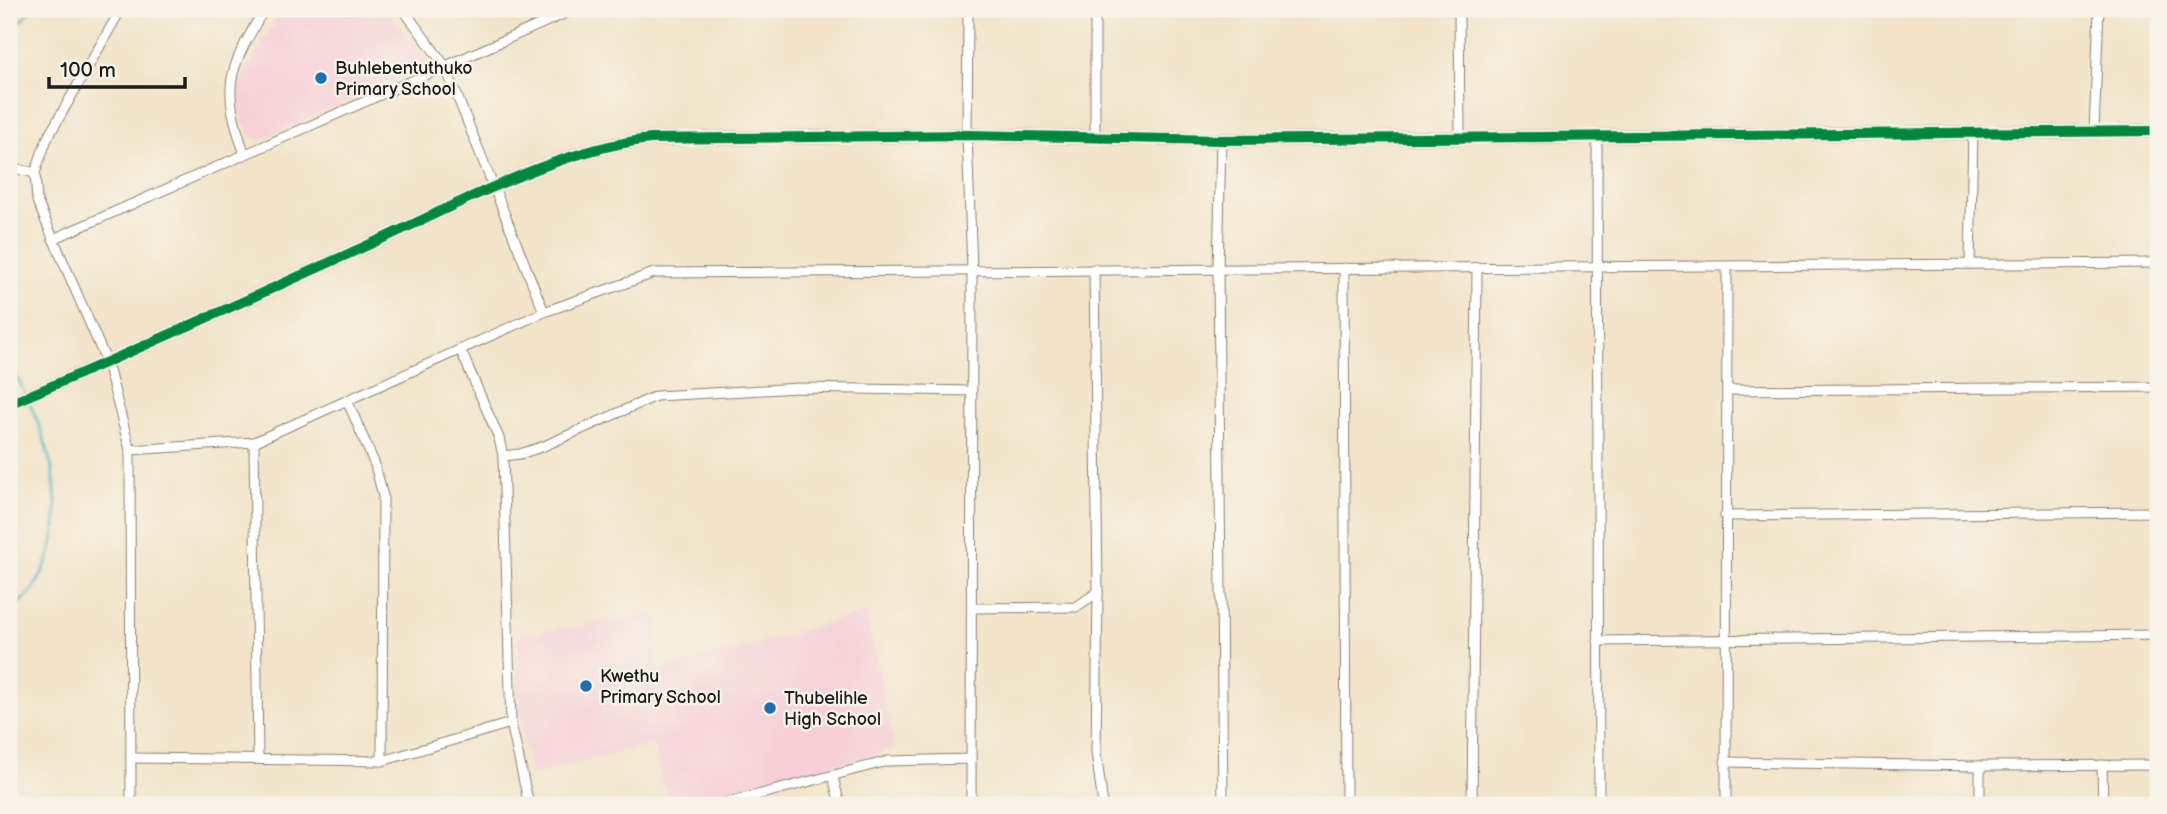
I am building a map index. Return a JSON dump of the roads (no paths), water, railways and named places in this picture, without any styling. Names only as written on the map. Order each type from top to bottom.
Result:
[{"type":"street","points":[[121,9],[52,130],[35,173],[37,201],[107,363],[130,450],[131,805]]},
{"type":"street","points":[[244,152],[231,101],[231,74],[264,9]]},
{"type":"street","points":[[403,9],[445,66],[544,312]]},
{"type":"street","points":[[53,239],[244,152],[575,9]]},
{"type":"street","points":[[968,9],[967,135],[972,269],[971,805]]},
{"type":"street","points":[[1095,139],[1095,10],[1274,9]]},
{"type":"street","points":[[1459,9],[1460,136]]},
{"type":"street","points":[[2094,131],[2099,9]]},
{"type":"street","points":[[9,404],[107,363],[494,188],[574,155],[651,139],[967,135],[1221,140],[2158,131]]},
{"type":"street","points":[[1970,264],[1973,133]]},
{"type":"street","points":[[1597,136],[1599,805]]},
{"type":"street","points":[[1221,140],[1218,270],[1223,805]]},
{"type":"street","points":[[9,167],[35,173]]},
{"type":"street","points":[[130,450],[254,442],[544,312],[654,273],[972,269],[1477,270],[1597,265],[1727,267],[2158,263]]},
{"type":"street","points":[[1726,805],[1724,641],[1727,267]]},
{"type":"street","points":[[1344,268],[1346,805]]},
{"type":"street","points":[[1094,269],[1098,592],[1096,752],[1102,805]]},
{"type":"street","points":[[1472,805],[1477,270]]},
{"type":"street","points":[[461,351],[499,438],[503,456],[511,723],[529,805]]},
{"type":"street","points":[[1727,390],[2158,387]]},
{"type":"street","points":[[503,456],[544,446],[656,396],[799,388],[971,391]]},
{"type":"street","points":[[347,400],[375,465],[383,496],[382,761]]},
{"type":"street","points":[[254,442],[258,759]]},
{"type":"street","points":[[1725,516],[2158,512]]},
{"type":"street","points":[[973,608],[1076,607],[1098,592]]},
{"type":"street","points":[[1598,641],[2158,635]]},
{"type":"street","points":[[131,758],[382,761],[511,723]]},
{"type":"street","points":[[719,805],[897,760],[971,760]]},
{"type":"street","points":[[1725,762],[1980,766],[2158,765]]},
{"type":"street","points":[[2102,765],[2103,805]]},
{"type":"street","points":[[1980,766],[1980,805]]},
{"type":"street","points":[[834,777],[840,805]]},
{"type":"waterway","points":[[9,34],[32,9]]},
{"type":"waterway","points":[[9,361],[25,394]]},
{"type":"waterway","points":[[9,610],[31,592],[45,567],[53,544],[56,519],[52,470],[38,422],[28,400]]},
{"type":"place","name":"Buhlebentuthuko Primary School","points":[[321,78]]},
{"type":"place","name":"Kwethu Primary School","points":[[586,686]]},
{"type":"place","name":"Thubelihle High School","points":[[770,708]]}]
